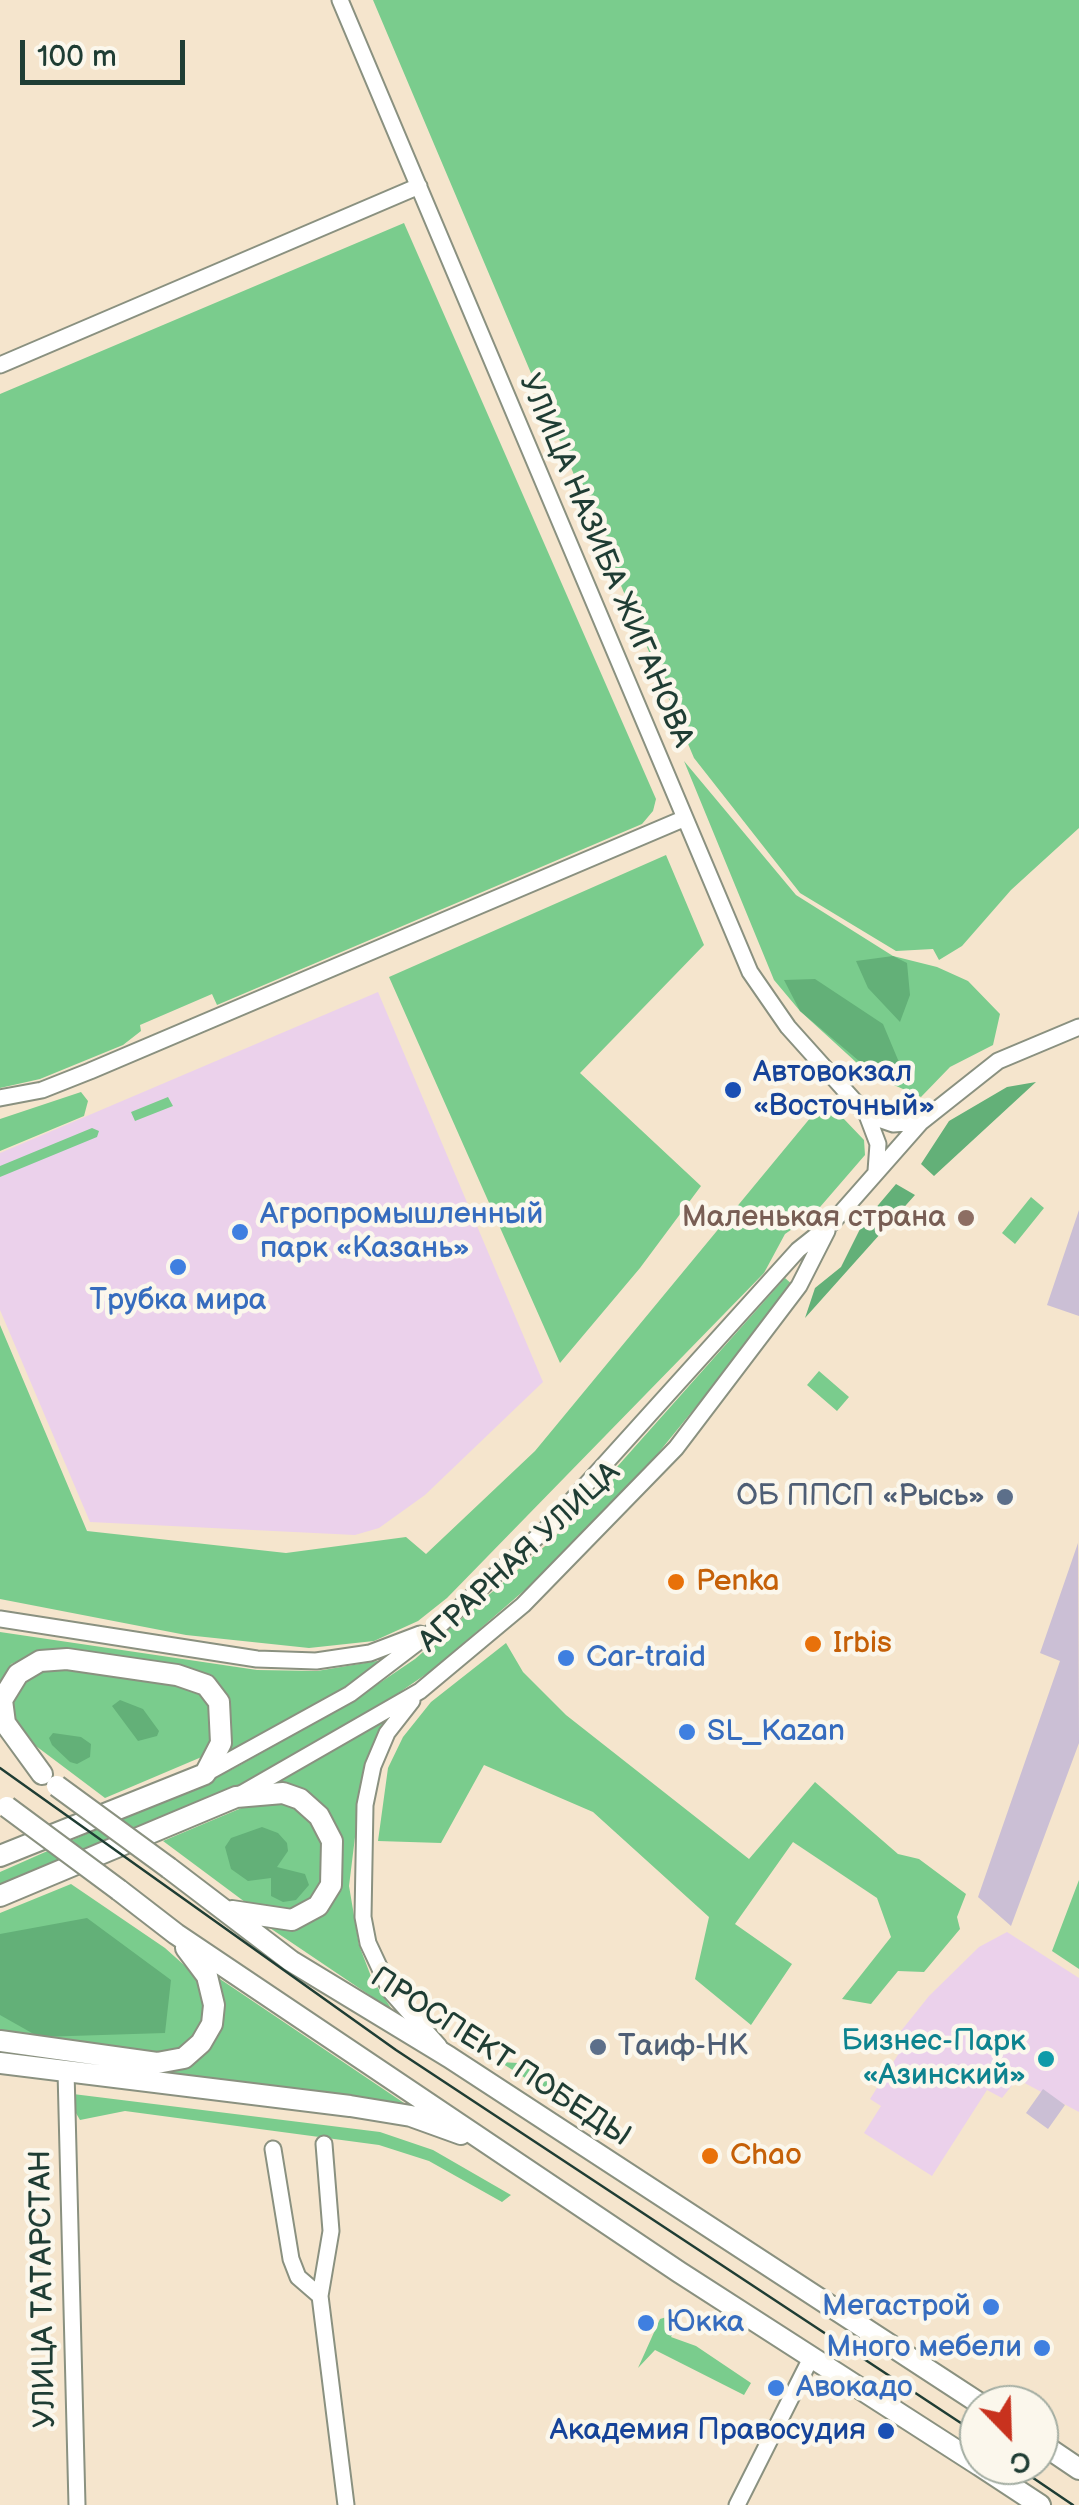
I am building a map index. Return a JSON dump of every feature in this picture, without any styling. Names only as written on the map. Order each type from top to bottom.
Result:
[{"type":"main road","points":[[49,1780],[4,1723],[2,1700],[18,1674],[53,1659],[177,1675],[206,1685],[220,1702],[223,1730],[217,1757],[205,1774]]},
{"type":"main road","name":"ПРОСПЕКТ ПОБЕДЫ","points":[[0,1742],[291,1961],[449,2056],[959,2390]]},
{"type":"main road","name":"АГРАРНАЯ УЛИЦА","points":[[0,1856],[205,1774]]},
{"type":"main road","points":[[216,1906],[252,1917],[292,1920],[318,1906],[331,1885],[332,1841],[312,1808],[283,1793],[236,1797]]},
{"type":"main road","name":"АГРАРНАЯ УЛИЦА","points":[[0,1896],[236,1797]]},
{"type":"main road","points":[[3,1804],[176,1934],[811,2358],[959,2452]]},
{"type":"main road","points":[[0,2041],[157,2064],[184,2058],[202,2043],[212,2024],[214,2005],[207,1976],[176,1934]]},
{"type":"main road","points":[[0,2063],[350,2106],[410,2116],[489,2144]]},
{"type":"main road","points":[[1010,2485],[1040,2505]]},
{"type":"street","name":"УЛИЦА НАЗИБА ЖИГАНОВА","points":[[340,0],[683,819],[766,997],[866,1115],[878,1144],[876,1171]]},
{"type":"street","points":[[0,366],[419,186]]},
{"type":"street","points":[[0,1098],[42,1090],[90,1071],[683,819]]},
{"type":"street","name":"АГРАРНАЯ УЛИЦА","points":[[205,1774],[350,1694],[438,1627],[546,1529],[779,1271],[832,1223],[921,1122],[998,1061],[1079,1027]]},
{"type":"street","points":[[866,1115],[894,1124],[921,1122]]},
{"type":"street","name":"АГРАРНАЯ УЛИЦА","points":[[236,1797],[420,1691],[523,1605],[647,1480],[799,1286],[832,1223]]},
{"type":"street","points":[[779,1271],[785,1266],[793,1269],[799,1286]]},
{"type":"street","points":[[0,1618],[257,1659],[316,1661],[370,1653],[438,1627]]},
{"type":"street","points":[[420,1691],[388,1733],[373,1766],[364,1821],[364,1917],[368,1943],[391,1992],[449,2056]]},
{"type":"street","name":"УЛИЦА ТАТАРСТАН","points":[[66,2071],[77,2505]]},
{"type":"street","points":[[324,2144],[332,2231],[320,2296],[346,2505]]},
{"type":"street","points":[[274,2149],[290,2259],[298,2277],[320,2296]]},
{"type":"street","points":[[737,2505],[811,2358]]},
{"type":"shaded area","name":"Агропромышленный парк «Казань»","points":[[378,992],[543,1382],[425,1495],[379,1528],[355,1535],[90,1522],[0,1310],[0,1153]]},
{"type":"shaded area","points":[[1079,1210],[1079,1316],[1047,1305]]},
{"type":"shaded area","points":[[1078,1543],[1079,1743],[1011,1926],[978,1897],[1060,1661],[1040,1653]]},
{"type":"shaded area","points":[[1007,1932],[1079,1978],[1079,2112],[1017,2079],[1002,2098],[987,2090],[932,2176],[864,2133],[881,2106],[870,2099],[906,2042],[897,2036],[929,1996],[979,1947]]},
{"type":"shaded area","points":[[1043,2089],[1065,2105],[1048,2129],[1026,2113]]},
{"type":"green space","points":[[373,0],[1079,0],[1079,828],[1011,890],[962,946],[939,960],[933,949],[896,951],[800,893],[694,758]]},
{"type":"green space","points":[[404,223],[656,799],[653,811],[642,824],[217,1005],[212,994],[140,1025],[141,1031],[123,1045],[40,1079],[0,1088],[0,394]]},
{"type":"green space","points":[[684,761],[796,895],[893,956],[937,967],[968,981],[1000,1014],[993,1045],[950,1067],[921,1097],[869,1074],[800,1011],[774,980]]},
{"type":"green space","points":[[666,855],[704,945],[580,1073],[701,1186],[640,1268],[560,1363],[389,977]]},
{"type":"green space","points":[[893,956],[907,963],[910,995],[900,1022],[868,988],[856,961]]},
{"type":"green space","points":[[815,979],[883,1024],[901,1067],[885,1083],[800,1011],[784,980]]},
{"type":"green space","points":[[1036,1082],[934,1176],[921,1164],[949,1121],[1007,1087]]},
{"type":"green space","points":[[81,1092],[88,1101],[84,1116],[0,1151],[0,1119]]},
{"type":"green space","points":[[168,1097],[173,1106],[135,1121],[131,1112]]},
{"type":"green space","points":[[831,1113],[843,1118],[864,1140],[865,1155],[814,1214],[785,1234],[764,1273],[447,1598],[418,1621],[374,1641],[309,1648],[186,1635],[0,1599],[0,1325],[87,1531],[286,1553],[406,1537],[426,1554],[535,1451],[811,1117]]},
{"type":"green space","points":[[92,1128],[99,1131],[97,1137],[0,1177],[0,1166]]},
{"type":"green space","points":[[896,1184],[915,1195],[805,1318],[815,1288],[841,1267],[863,1223]]},
{"type":"green space","points":[[1031,1197],[1044,1208],[1015,1244],[1002,1233]]},
{"type":"green space","points":[[785,1278],[794,1286],[638,1478],[535,1581],[435,1668],[365,1716],[243,1784],[0,1889],[0,1872],[233,1769],[350,1703],[415,1659],[552,1540]]},
{"type":"green space","points":[[819,1371],[849,1397],[837,1411],[807,1385]]},
{"type":"green space","points":[[0,1632],[257,1670],[317,1671],[389,1659],[321,1704],[228,1756],[232,1730],[226,1696],[38,1653],[11,1664],[0,1686]]},
{"type":"green space","points":[[506,1643],[523,1672],[566,1715],[749,1859],[815,1782],[898,1854],[919,1859],[966,1894],[957,1917],[960,1929],[924,1972],[898,1971],[871,2004],[842,1999],[891,1937],[877,1898],[793,1842],[735,1924],[792,1964],[751,2025],[695,1979],[709,1917],[593,1812],[484,1765],[441,1843],[378,1841],[388,1768],[403,1737],[431,1702]]},
{"type":"green space","points":[[65,1666],[173,1684],[208,1696],[216,1713],[211,1753],[105,1798],[24,1737],[8,1701],[23,1678],[42,1668]]},
{"type":"green space","points":[[120,1700],[143,1709],[159,1731],[157,1736],[138,1741],[112,1706]]},
{"type":"green space","points":[[388,1716],[363,1772],[349,1886],[359,1945],[372,1979],[393,2011],[264,1924],[337,1887],[316,1804],[262,1789]]},
{"type":"green space","points":[[53,1733],[81,1737],[91,1744],[90,1757],[77,1764],[70,1762],[52,1745],[49,1738]]},
{"type":"green space","points":[[282,1803],[310,1814],[326,1837],[329,1862],[315,1903],[293,1913],[249,1905],[163,1841],[251,1804]]},
{"type":"green space","points":[[262,1827],[278,1833],[287,1843],[288,1851],[277,1867],[305,1874],[309,1885],[296,1900],[283,1902],[271,1896],[271,1878],[248,1881],[231,1869],[225,1847],[231,1838]]},
{"type":"green space","points":[[1079,1880],[1079,1969],[1052,1951]]},
{"type":"green space","points":[[71,1884],[165,1948],[203,1982],[208,2017],[183,2052],[159,2057],[0,2037],[0,1913]]},
{"type":"green space","points":[[87,1918],[171,1980],[165,2033],[39,2037],[0,2015],[0,1934]]},
{"type":"green space","points":[[217,1977],[407,2105],[0,2058],[0,2049],[163,2069],[223,2008]]},
{"type":"green space","points":[[500,2062],[536,2064],[593,2102],[610,2132]]},
{"type":"green space","points":[[73,2094],[380,2132],[433,2150],[511,2195],[502,2202],[429,2161],[379,2145],[125,2111],[80,2120],[73,2108]]},
{"type":"green space","points":[[670,2316],[678,2323],[671,2337],[696,2346],[751,2383],[744,2395],[655,2350],[638,2368],[660,2319]]},
{"type":"tram line","points":[[0,1768],[396,2050],[959,2422]]},
{"type":"tram line","points":[[1044,2485],[1073,2505]]},
{"type":"place","name":"Автовокзал «Восточный»","points":[[733,1090]]},
{"type":"place","name":"Маленькая страна","points":[[966,1218]]},
{"type":"place","name":"Агропромышленный парк «Казань»","points":[[240,1232]]},
{"type":"place","name":"Трубка мира","points":[[178,1267]]},
{"type":"place","name":"ОБ ППСП «Рысь»","points":[[1005,1497]]},
{"type":"place","name":"Penka","points":[[676,1582]]},
{"type":"place","name":"Irbis","points":[[813,1644]]},
{"type":"place","name":"Car-traid","points":[[566,1658]]},
{"type":"place","name":"SL_Kazan","points":[[687,1732]]},
{"type":"place","name":"Таиф-НК","points":[[598,2047]]},
{"type":"place","name":"Бизнес-Парк «Азинский»","points":[[1046,2059]]},
{"type":"place","name":"Chao","points":[[710,2156]]},
{"type":"place","name":"Мегастрой","points":[[991,2307]]},
{"type":"place","name":"Юкка","points":[[646,2323]]},
{"type":"place","name":"Много мебели","points":[[1042,2348]]},
{"type":"place","name":"Авокадо","points":[[776,2388]]},
{"type":"place","name":"Академия Правосудия","points":[[886,2431]]}]
